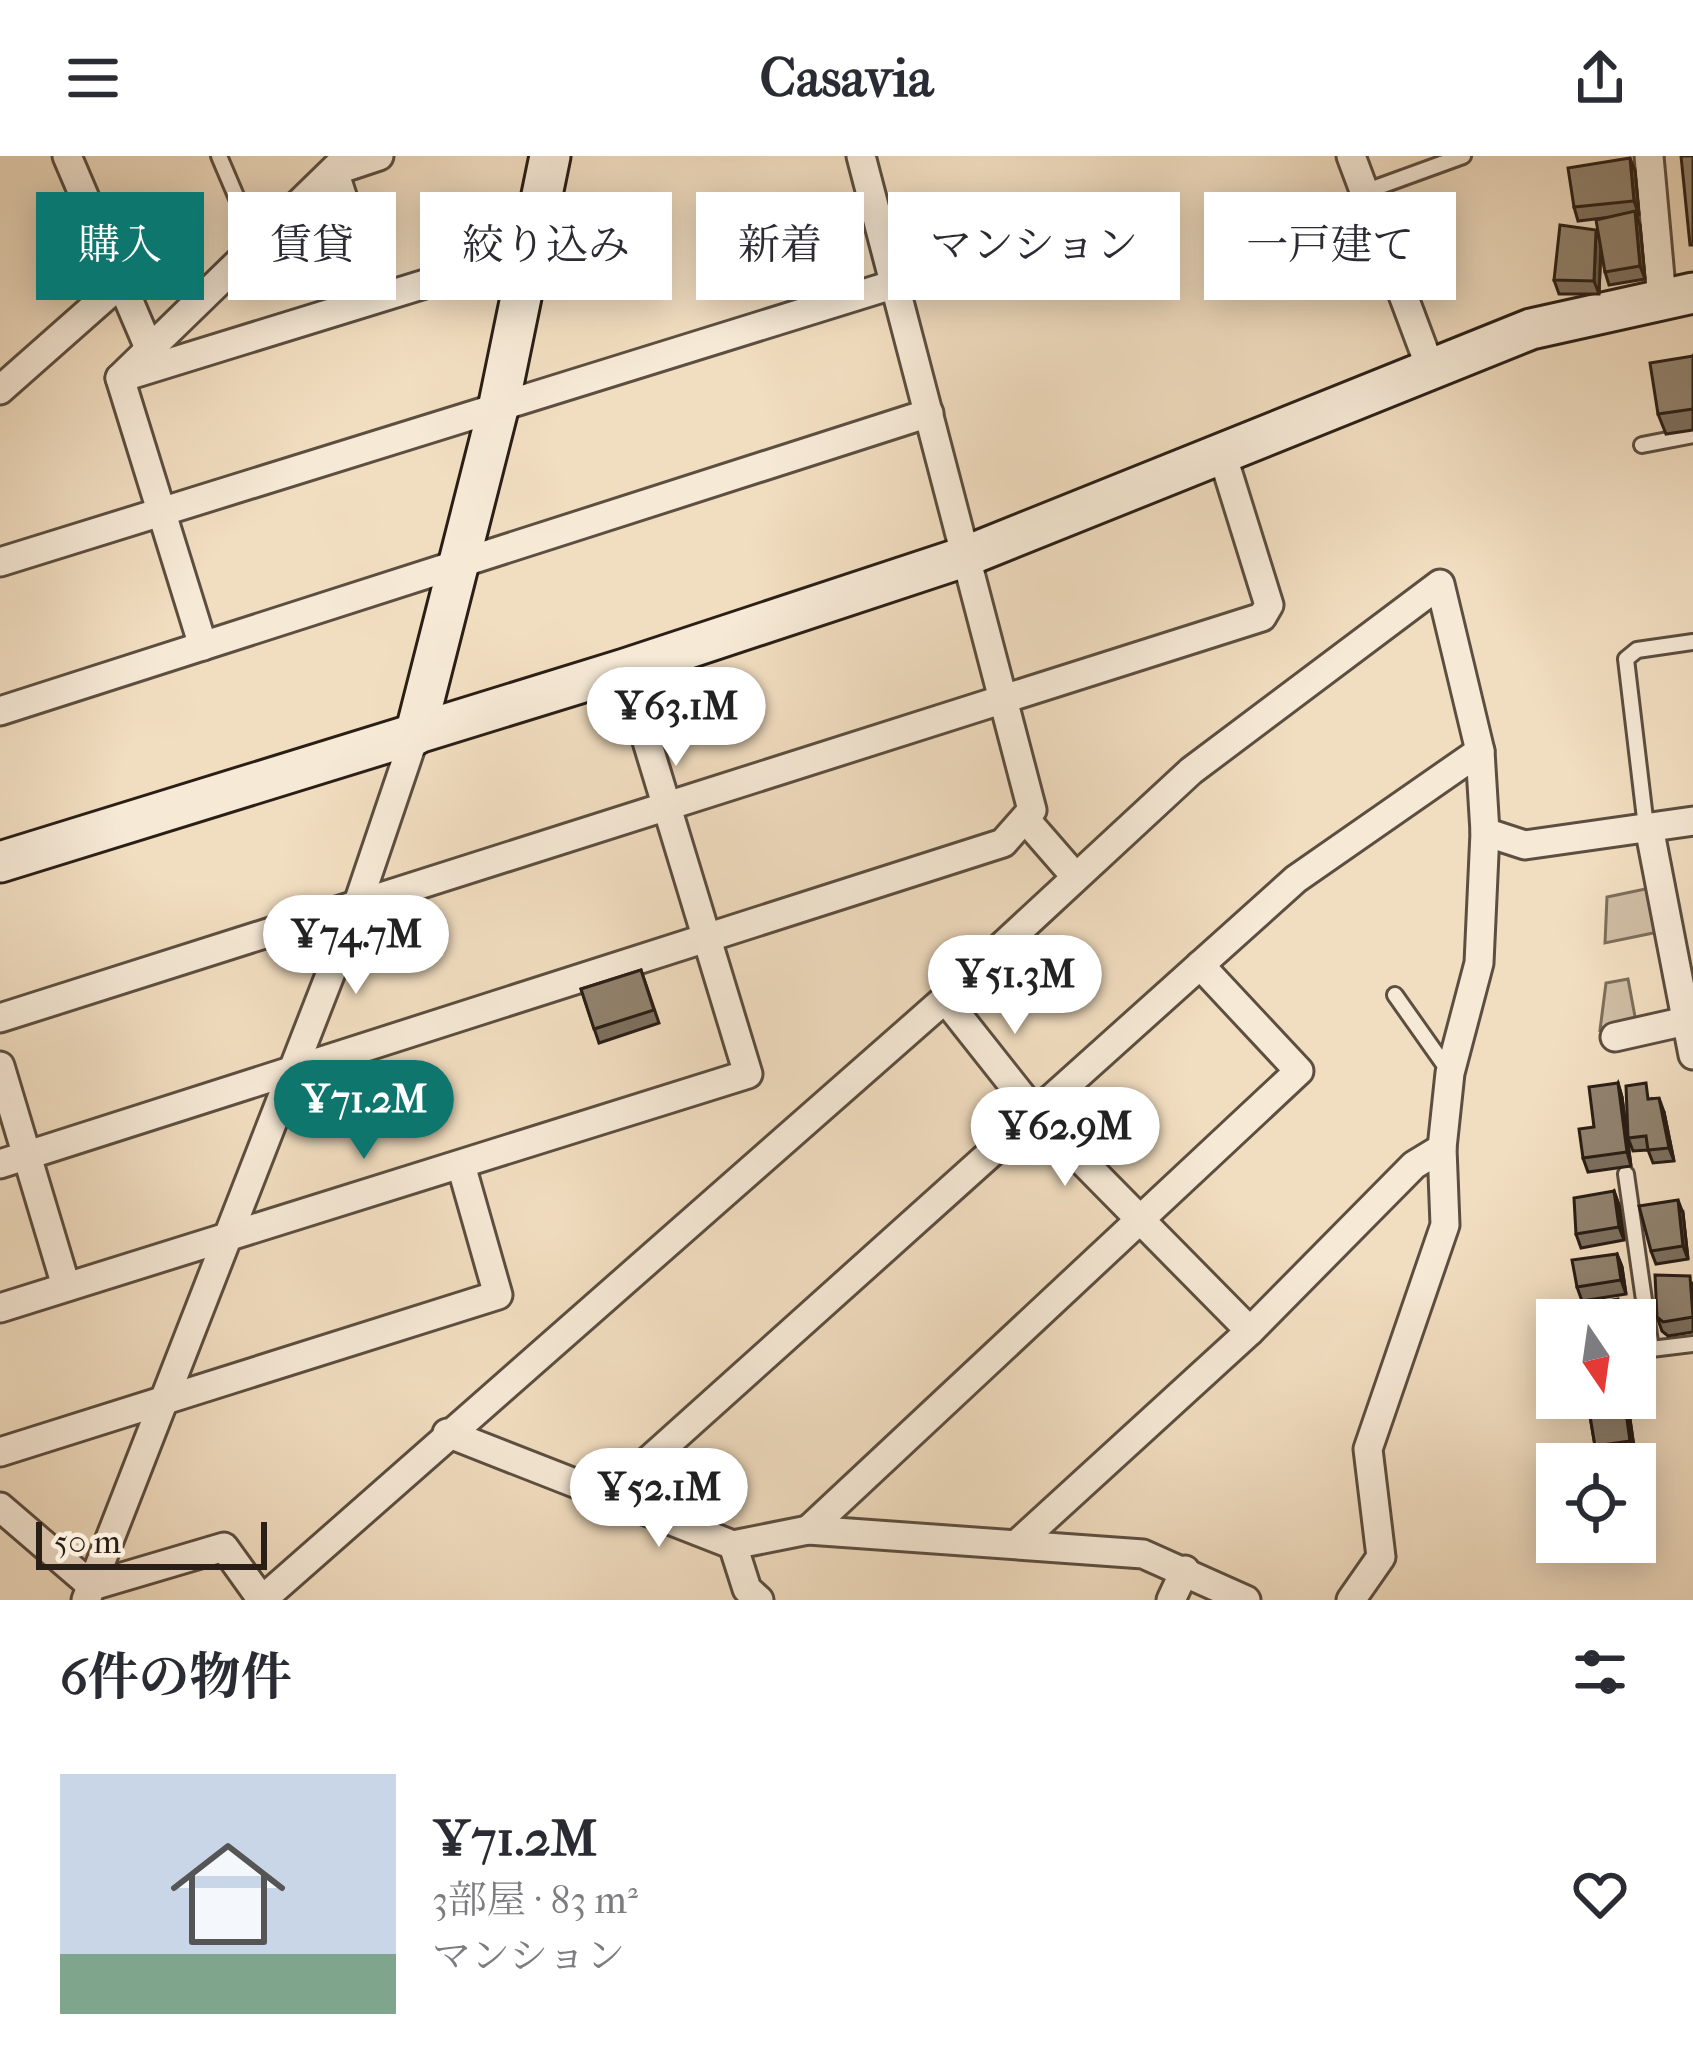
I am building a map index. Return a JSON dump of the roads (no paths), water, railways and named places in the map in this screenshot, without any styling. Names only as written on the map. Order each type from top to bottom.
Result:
[{"type":"street","points":[[67,156],[82,192]]},
{"type":"street","points":[[310,192],[341,163],[380,156]]},
{"type":"street","points":[[542,192],[550,156]]},
{"type":"street","points":[[861,156],[888,258]]},
{"type":"street","points":[[1351,156],[1364,192]]},
{"type":"street","points":[[0,862],[625,669],[964,557],[1531,329],[1677,296],[1649,156]]},
{"type":"street","points":[[120,378],[228,270]]},
{"type":"street","points":[[0,562],[888,286]]},
{"type":"street","points":[[0,390],[102,300]]},
{"type":"street","points":[[128,300],[149,348]]},
{"type":"street","points":[[120,378],[366,300]]},
{"type":"street","points":[[89,1593],[358,903],[415,735],[499,409],[520,300]]},
{"type":"street","points":[[0,1164],[1003,843],[1028,820],[1032,810],[899,300]]},
{"type":"street","points":[[1405,300],[1430,367]]},
{"type":"street","points":[[120,378],[203,646]]},
{"type":"street","points":[[0,711],[928,413]]},
{"type":"street","points":[[0,1018],[1001,696],[1262,617],[1269,605],[1222,454]]},
{"type":"street","points":[[89,1593],[224,1547],[262,1600],[945,999],[1191,771],[1440,584],[1480,751],[1485,832],[1479,963],[1450,1073],[1442,1148],[1445,1226],[1368,1449],[1381,1556],[1351,1600]]},
{"type":"street","points":[[0,1308],[748,1074],[625,669]]},
{"type":"street","points":[[608,1497],[1296,879],[1480,751]]},
{"type":"street","points":[[1028,820],[1074,875]]},
{"type":"street","points":[[1485,832],[1525,845],[1693,821]]},
{"type":"street","points":[[1647,827],[1693,1055]]},
{"type":"street","points":[[808,1531],[1299,1071],[1199,965]]},
{"type":"street","points":[[945,999],[1036,1114],[1250,1331]]},
{"type":"street","points":[[1615,1037],[1686,1022]]},
{"type":"street","points":[[0,1066],[66,1286]]},
{"type":"street","points":[[1018,1543],[1250,1331],[1414,1165],[1442,1148]]},
{"type":"street","points":[[0,1452],[498,1295],[461,1165]]},
{"type":"street","points":[[447,1433],[733,1545],[808,1531],[1142,1554],[1246,1600]]},
{"type":"street","points":[[0,1507],[89,1593]]},
{"type":"street","points":[[733,1545],[747,1588],[759,1600]]},
{"type":"street","points":[[1171,1600],[1185,1570]]},
{"type":"lane","points":[[219,156],[234,192]]},
{"type":"lane","points":[[1364,192],[1463,156]]},
{"type":"lane","points":[[1642,445],[1693,435]]},
{"type":"lane","points":[[1647,827],[1626,659],[1637,650],[1693,642]]},
{"type":"lane","points":[[1395,995],[1450,1073]]},
{"type":"lane","points":[[1626,1174],[1638,1299]]},
{"type":"lane","points":[[1656,1348],[1693,1343]]}]
